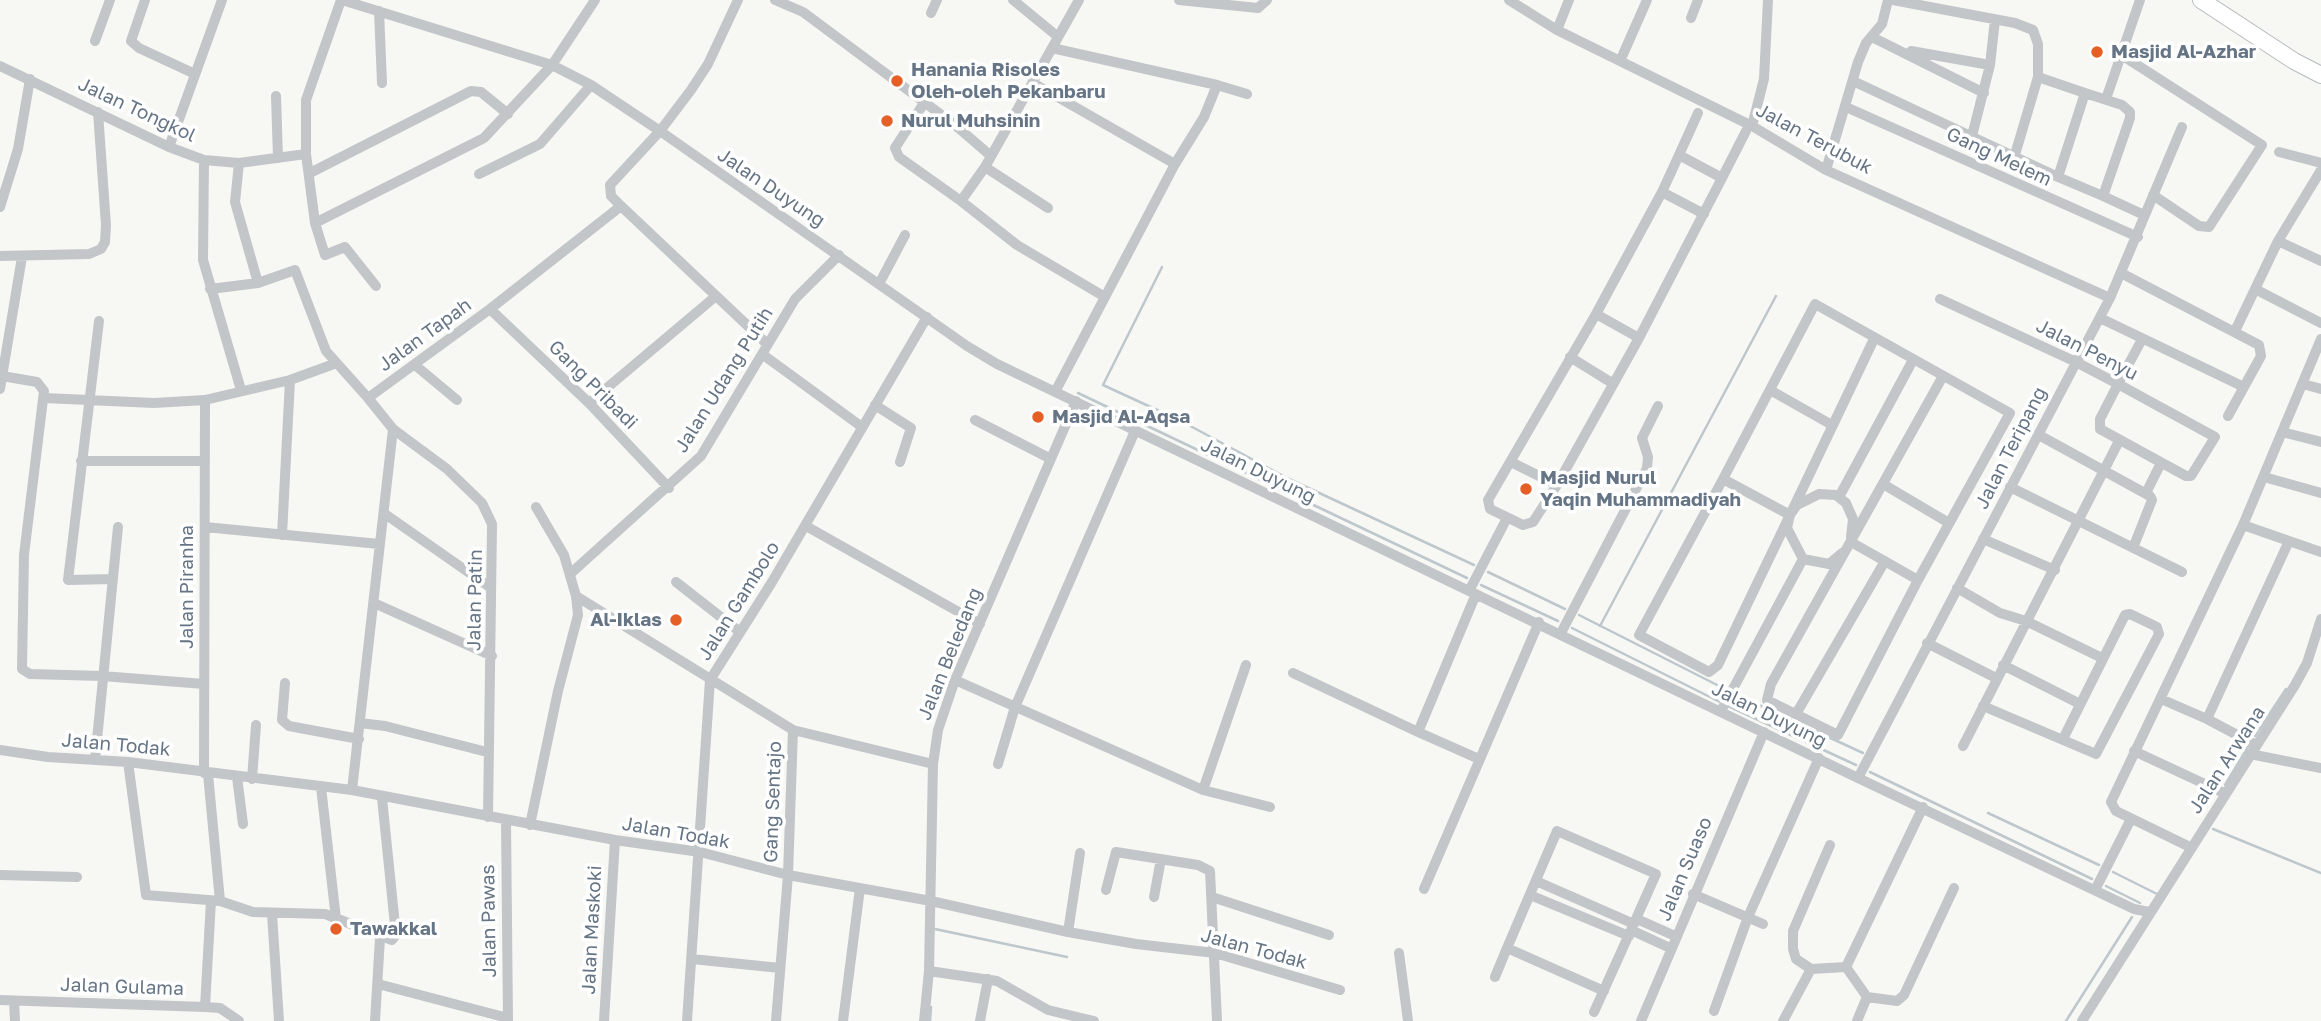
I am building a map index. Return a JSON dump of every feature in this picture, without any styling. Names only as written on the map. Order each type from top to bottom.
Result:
[{"type":"main road","points":[[2201,0],[2294,61],[2321,75]]},
{"type":"street","points":[[95,41],[110,0]]},
{"type":"street","points":[[145,0],[131,41],[139,48],[195,74]]},
{"type":"street","points":[[169,147],[222,0]]},
{"type":"street","points":[[346,0],[306,100],[306,154],[315,223],[325,255],[345,247],[376,286]]},
{"type":"street","name":"Jalan Duyung","points":[[346,0],[552,65],[591,85],[660,131],[967,346],[1135,431],[1473,593],[1561,633],[1727,701],[1763,732],[2139,911],[2149,912]]},
{"type":"street","points":[[315,223],[484,138],[552,65],[595,0]]},
{"type":"street","points":[[738,0],[708,64],[660,131],[610,186],[611,196],[716,296],[765,349],[862,426]]},
{"type":"street","points":[[775,0],[803,12],[991,156]]},
{"type":"street","points":[[931,13],[937,0]]},
{"type":"street","points":[[1013,0],[1055,42],[1247,94]]},
{"type":"street","points":[[961,201],[985,167],[1079,0]]},
{"type":"street","points":[[1179,0],[1258,8],[1268,0]]},
{"type":"street","name":"Jalan Terubuk","points":[[1508,0],[1557,30],[1621,59],[1826,170],[2110,298]]},
{"type":"street","points":[[1557,30],[1569,0]]},
{"type":"street","points":[[1621,59],[1647,0]]},
{"type":"street","points":[[1691,18],[1698,0]]},
{"type":"street","points":[[1698,113],[1662,192],[1488,502],[1490,509],[1507,518],[1523,525],[1530,524],[1557,485],[1639,338],[1749,128],[1764,79],[1768,0]]},
{"type":"street","points":[[1826,170],[1862,53],[1882,24],[1890,0],[2033,30],[2038,44],[2038,78],[2014,158]]},
{"type":"street","points":[[2106,99],[2140,0]]},
{"type":"street","points":[[379,11],[382,83]]},
{"type":"street","points":[[1972,136],[1990,65],[1995,20]]},
{"type":"street","points":[[1872,37],[1984,93]]},
{"type":"street","points":[[1901,50],[1990,65]]},
{"type":"street","points":[[2120,54],[2262,145],[2209,227],[2199,226],[2153,195]]},
{"type":"street","name":"Jalan Tongkol","points":[[0,66],[169,147],[204,160],[239,163],[306,154]]},
{"type":"street","points":[[2038,78],[2125,106],[2130,118],[2103,196]]},
{"type":"street","points":[[0,207],[18,149],[30,79]]},
{"type":"street","points":[[1853,81],[2014,158],[2144,215]]},
{"type":"street","points":[[1033,83],[1175,164]]},
{"type":"street","points":[[479,174],[540,144],[591,85]]},
{"type":"street","points":[[1055,391],[1175,164],[1204,117],[1217,85]]},
{"type":"street","points":[[310,173],[471,91],[481,92],[508,114]]},
{"type":"street","points":[[2058,177],[2085,93]]},
{"type":"street","points":[[276,96],[278,158]]},
{"type":"street","points":[[924,103],[895,148],[899,156],[1017,245],[1105,297]]},
{"type":"street","name":"Gang Melem","points":[[1846,107],[2137,237]]},
{"type":"street","points":[[0,256],[89,254],[101,249],[105,242],[106,201],[99,166],[98,112]]},
{"type":"street","name":"Jalan Teripang","points":[[1858,778],[2110,298],[2182,127]]},
{"type":"street","points":[[2279,152],[2321,163]]},
{"type":"street","points":[[1679,155],[1722,178]]},
{"type":"street","points":[[204,160],[203,260],[241,390]]},
{"type":"street","points":[[239,163],[235,202],[258,283]]},
{"type":"street","points":[[985,167],[1048,208]]},
{"type":"street","points":[[2235,331],[2278,241],[2317,187],[2321,170]]},
{"type":"street","points":[[1662,192],[1704,215]]},
{"type":"street","name":"Jalan Tapah","points":[[368,398],[490,309],[621,206]]},
{"type":"street","points":[[878,284],[905,235]]},
{"type":"street","points":[[2278,241],[2321,261]]},
{"type":"street","name":"Jalan Udang Putih","points":[[570,574],[701,456],[795,299],[839,256]]},
{"type":"street","points":[[0,389],[5,327],[22,257]]},
{"type":"street","points":[[210,289],[258,283],[295,270],[326,351],[334,364],[368,398],[393,429],[352,790]]},
{"type":"street","points":[[2121,273],[2259,345],[2262,352],[2228,416]]},
{"type":"street","points":[[2255,289],[2321,323]]},
{"type":"street","points":[[589,403],[716,296]]},
{"type":"street","name":"Jalan Penyu","points":[[1940,299],[2076,362],[2215,437],[2192,476],[2186,476],[2161,463]]},
{"type":"street","points":[[1874,339],[1718,665],[1709,671],[1639,635],[1815,304],[2010,413],[1918,580],[1838,735],[1767,700],[1772,684],[1943,376]]},
{"type":"street","name":"Gang Pribadi","points":[[490,309],[589,403],[668,488]]},
{"type":"street","points":[[1596,313],[1639,338]]},
{"type":"street","name":"Jalan Gambolo","points":[[687,1021],[710,680],[806,526],[927,317]]},
{"type":"street","points":[[2100,317],[2244,387]]},
{"type":"street","points":[[99,321],[80,461],[68,580],[113,579]]},
{"type":"street","points":[[2192,848],[2116,811],[2110,803],[2243,525],[2321,339]]},
{"type":"street","points":[[2140,343],[2099,424],[2101,431],[2161,463],[2146,493]]},
{"type":"street","points":[[1570,357],[1612,383]]},
{"type":"street","points":[[1839,497],[1913,360]]},
{"type":"street","points":[[44,398],[154,403],[205,400],[290,380],[334,364]]},
{"type":"street","points":[[415,365],[457,400]]},
{"type":"street","points":[[2,376],[37,382],[42,387],[44,398],[23,555],[20,662],[23,671],[30,674],[102,676],[204,684]]},
{"type":"street","points":[[282,535],[290,380]]},
{"type":"street","points":[[2303,384],[2321,389]]},
{"type":"street","points":[[1770,390],[1832,425]]},
{"type":"street","name":"Jalan Piranha","points":[[205,400],[204,684],[206,773],[216,901],[205,1007]]},
{"type":"street","name":"Jalan Beledang","points":[[924,1021],[929,971],[933,764],[938,730],[955,680],[1076,401]]},
{"type":"street","points":[[875,405],[911,428],[900,462]]},
{"type":"street","points":[[1561,633],[1647,468],[1648,457],[1642,438],[1658,406]]},
{"type":"street","points":[[975,420],[1049,458]]},
{"type":"street","name":"Jalan Patin","points":[[393,429],[447,469],[489,513],[493,537],[492,656],[487,752],[488,817]]},
{"type":"street","points":[[998,764],[1015,707],[1135,431]]},
{"type":"street","points":[[2282,432],[2321,442]]},
{"type":"street","points":[[2037,435],[2146,493],[2152,500],[2133,548]]},
{"type":"street","points":[[1963,746],[2119,442]]},
{"type":"street","points":[[80,461],[204,461]]},
{"type":"street","points":[[1511,462],[1557,485]]},
{"type":"street","points":[[2264,477],[2321,493]]},
{"type":"street","points":[[1723,479],[1790,514]]},
{"type":"street","points":[[1883,484],[1949,523]]},
{"type":"street","points":[[2010,487],[2182,572]]},
{"type":"street","points":[[1819,494],[1839,497],[1846,503],[1853,519],[1851,542],[1829,564],[1803,559],[1787,528],[1790,514],[1797,505],[1819,494]]},
{"type":"street","points":[[530,825],[558,691],[577,625],[576,596],[570,574],[560,546],[536,507]]},
{"type":"street","points":[[384,514],[491,587]]},
{"type":"street","points":[[1418,732],[1473,593],[1507,518]]},
{"type":"street","points":[[2243,525],[2321,552]]},
{"type":"street","points":[[806,526],[979,624]]},
{"type":"street","points":[[95,760],[118,527]]},
{"type":"street","points":[[205,527],[379,544]]},
{"type":"street","points":[[1983,539],[2055,570]]},
{"type":"street","points":[[2207,719],[2289,541]]},
{"type":"street","points":[[1851,542],[1918,580]]},
{"type":"street","points":[[1727,701],[1803,559]]},
{"type":"street","points":[[1796,714],[1885,561]]},
{"type":"street","points":[[676,582],[740,632]]},
{"type":"street","points":[[1957,588],[2000,613],[2025,621],[2102,658]]},
{"type":"street","points":[[576,596],[793,730],[933,764]]},
{"type":"street","points":[[374,603],[492,656]]},
{"type":"street","points":[[1983,706],[2092,754],[2098,752],[2159,634],[2159,628],[2127,614],[2102,658],[2063,739]]},
{"type":"street","name":"Jalan Arwana","points":[[2082,1021],[2149,912],[2160,901],[2224,793],[2307,663],[2321,619]]},
{"type":"street","points":[[1424,889],[1539,622]]},
{"type":"street","points":[[1927,643],[1996,678]]},
{"type":"street","points":[[2307,663],[2321,665]]},
{"type":"street","points":[[1203,790],[1246,665]]},
{"type":"street","points":[[2003,665],[2080,704]]},
{"type":"street","points":[[1293,673],[1479,759]]},
{"type":"street","points":[[955,680],[1203,790],[1270,807]]},
{"type":"street","points":[[285,683],[282,720],[289,726],[359,739]]},
{"type":"street","points":[[2161,699],[2207,719],[2253,750],[2321,768]]},
{"type":"street","points":[[360,723],[385,726],[487,752]]},
{"type":"street","points":[[252,779],[256,725]]},
{"type":"street","name":"Gang Sentajo","points":[[776,1021],[788,875],[793,730]]},
{"type":"street","name":"Jalan Suaso","points":[[1640,1021],[1763,732]]},
{"type":"street","name":"Jalan Todak","points":[[0,750],[128,762],[352,790],[506,821],[699,852],[788,875],[931,901],[1068,932],[1136,944],[1215,953],[1340,990]]},
{"type":"street","points":[[2134,751],[2224,793]]},
{"type":"street","points":[[1714,1011],[1748,917],[1819,758]]},
{"type":"street","points":[[128,762],[146,895],[216,901],[253,912],[325,914],[392,940],[396,935],[382,798]]},
{"type":"street","points":[[237,777],[243,824]]},
{"type":"street","points":[[320,787],[336,919]]},
{"type":"street","points":[[1846,967],[1923,807]]},
{"type":"street","points":[[2095,890],[2131,819]]},
{"type":"street","name":"Jalan Pawas","points":[[506,821],[508,1020]]},
{"type":"street","points":[[1495,977],[1557,831],[1656,874],[1594,1012]]},
{"type":"street","name":"Jalan Maskoki","points":[[604,1021],[615,840]]},
{"type":"street","points":[[1830,845],[1793,931],[1793,949],[1796,959],[1811,970],[1846,967]]},
{"type":"street","points":[[1106,890],[1114,852],[1207,867],[1211,875],[1217,1021]]},
{"type":"street","points":[[1068,932],[1080,853]]},
{"type":"street","points":[[1154,897],[1161,859]]},
{"type":"street","points":[[0,875],[77,877]]},
{"type":"street","points":[[1536,881],[1633,927],[1670,948]]},
{"type":"street","points":[[843,1021],[860,888]]},
{"type":"street","points":[[1846,967],[1867,997],[1897,1001],[1904,995],[1954,888]]},
{"type":"street","points":[[1693,894],[1763,924]]},
{"type":"street","points":[[1530,895],[1633,927],[1675,936]]},
{"type":"street","points":[[1212,897],[1329,935]]},
{"type":"street","points":[[272,914],[279,1021]]},
{"type":"street","points":[[375,1021],[380,937]]},
{"type":"street","points":[[1507,948],[1604,991]]},
{"type":"street","points":[[1399,953],[1408,1021]]},
{"type":"street","points":[[692,959],[780,968]]},
{"type":"street","points":[[1783,1021],[1811,970]]},
{"type":"street","points":[[929,971],[988,979],[1006,985],[1047,1015],[1094,1021]]},
{"type":"street","points":[[980,1021],[988,979]]},
{"type":"street","points":[[378,984],[508,1020]]},
{"type":"street","points":[[1857,1021],[1867,997]]},
{"type":"street","name":"Jalan Gulama","points":[[0,1000],[220,1008],[239,1021]]},
{"type":"street","points":[[14,1000],[15,1021]]},
{"type":"waterway","points":[[1162,267],[1103,385],[1181,421],[1287,478],[1474,565]]},
{"type":"waterway","points":[[1600,626],[1776,296]]},
{"type":"waterway","points":[[1078,393],[1467,578]]},
{"type":"waterway","points":[[1488,572],[1565,609]]},
{"type":"waterway","points":[[1481,585],[1558,621]]},
{"type":"waterway","points":[[1579,615],[1729,691]]},
{"type":"waterway","points":[[1572,628],[1720,702]]},
{"type":"waterway","points":[[2255,736],[2286,689]]},
{"type":"waterway","points":[[1735,694],[1863,753]]},
{"type":"waterway","points":[[1726,705],[1856,765]]},
{"type":"waterway","points":[[2225,785],[2248,747]]},
{"type":"waterway","points":[[1870,772],[2092,879]]},
{"type":"waterway","points":[[1988,813],[2099,865]]},
{"type":"waterway","points":[[2213,829],[2321,873]]},
{"type":"waterway","points":[[2113,872],[2157,894]]},
{"type":"waterway","points":[[2106,886],[2140,903]]},
{"type":"waterway","points":[[2066,1021],[2132,917]]},
{"type":"waterway","points":[[935,929],[1067,957]]},
{"type":"waterway","points":[[930,1021],[931,1007]]},
{"type":"place","name":"Masjid Al-Azhar","points":[[2097,52]]},
{"type":"place","name":"Hanania Risoles Oleh-oleh Pekanbaru","points":[[897,81]]},
{"type":"place","name":"Nurul Muhsinin","points":[[887,121]]},
{"type":"place","name":"Masjid Al-Aqsa","points":[[1038,417]]},
{"type":"place","name":"Masjid Nurul Yaqin Muhammadiyah","points":[[1526,489]]},
{"type":"place","name":"Al-Iklas","points":[[676,620]]},
{"type":"place","name":"Tawakkal","points":[[336,929]]}]
